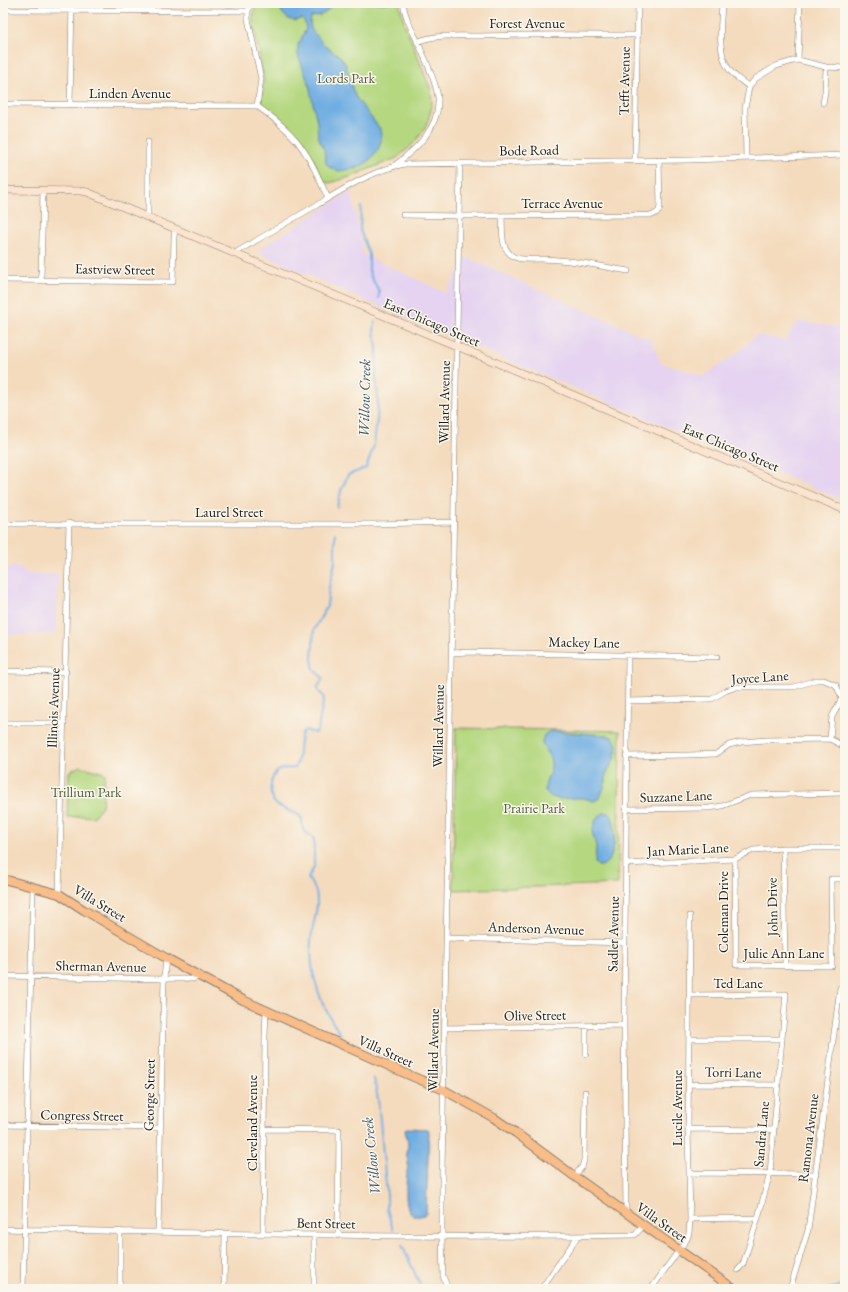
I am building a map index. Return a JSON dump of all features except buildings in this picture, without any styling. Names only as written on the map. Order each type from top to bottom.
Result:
[{"type":"main road","name":"East Chicago Street","points":[[3,190],[84,191],[845,510]]},
{"type":"main road","name":"Villa Street","points":[[3,879],[59,894],[199,977],[266,1011],[444,1090],[494,1118],[734,1289]]},
{"type":"street","points":[[70,105],[72,3]]},
{"type":"street","points":[[251,3],[248,11],[248,18],[261,82],[257,106],[280,125],[300,145],[308,156],[328,198]]},
{"type":"street","points":[[394,166],[408,156],[424,139],[432,126],[437,108],[438,96],[435,84],[408,21],[403,3]]},
{"type":"street","name":"Tefft Avenue","points":[[635,160],[638,3]]},
{"type":"street","points":[[722,3],[721,47],[724,57],[728,68],[736,77],[749,87]]},
{"type":"street","points":[[798,60],[800,3]]},
{"type":"street","points":[[3,10],[248,11]]},
{"type":"street","name":"Forest Avenue","points":[[418,42],[426,39],[482,36],[637,35]]},
{"type":"street","points":[[746,158],[746,108],[749,87],[756,79],[765,72],[785,62],[798,60],[826,67],[845,68]]},
{"type":"street","points":[[823,103],[826,67]]},
{"type":"street","name":"Linden Avenue","points":[[3,104],[257,106]]},
{"type":"street","points":[[148,142],[148,217]]},
{"type":"street","name":"Bode Road","points":[[235,253],[328,198],[372,174],[394,166],[410,164],[845,156]]},
{"type":"street","name":"Terrace Avenue","points":[[403,215],[650,215],[658,212],[660,206],[659,160]]},
{"type":"street","name":"Willard Avenue","points":[[448,1289],[443,1276],[442,1237],[460,163]]},
{"type":"street","points":[[41,280],[43,190]]},
{"type":"street","points":[[502,216],[504,244],[509,253],[515,257],[526,259],[562,260],[628,271]]},
{"type":"street","name":"Eastview Street","points":[[3,280],[173,282],[175,229]]},
{"type":"street","name":"Laurel Street","points":[[3,524],[375,524],[454,522]]},
{"type":"street","name":"Illinois Avenue","points":[[59,894],[69,523]]},
{"type":"street","name":"Mackey Lane","points":[[452,653],[628,655],[717,658]]},
{"type":"street","name":"Sadler Avenue","points":[[626,1213],[624,1026],[628,655]]},
{"type":"street","points":[[3,671],[66,672]]},
{"type":"street","name":"Joyce Lane","points":[[628,701],[712,700],[725,691],[737,687],[794,687],[816,680],[824,680],[836,685],[842,698],[832,718],[830,739]]},
{"type":"street","points":[[3,723],[64,723]]},
{"type":"street","points":[[626,756],[689,756],[716,754],[729,745],[741,742],[766,740],[830,739],[845,747]]},
{"type":"street","name":"Suzzane Lane","points":[[626,809],[710,808],[722,806],[751,795],[845,793]]},
{"type":"street","name":"Jan Marie Lane","points":[[626,864],[735,859],[753,850],[783,848],[845,848]]},
{"type":"street","name":"John Drive","points":[[783,848],[785,965]]},
{"type":"street","name":"Coleman Drive","points":[[735,859],[736,965]]},
{"type":"street","name":"Julie Ann Lane","points":[[736,965],[832,966],[831,879],[845,879]]},
{"type":"street","points":[[23,1289],[33,887]]},
{"type":"street","name":"Lucile Avenue","points":[[651,1289],[687,1239],[690,1218],[688,1129],[690,916]]},
{"type":"street","name":"Anderson Avenue","points":[[447,938],[625,943]]},
{"type":"street","name":"George Street","points":[[158,1232],[164,979],[166,958]]},
{"type":"street","name":"Sherman Avenue","points":[[3,976],[164,979],[199,977]]},
{"type":"street","name":"Ramona Avenue","points":[[790,1289],[808,1230],[840,988]]},
{"type":"street","name":"Ted Lane","points":[[690,995],[786,994]]},
{"type":"street","name":"Sandra Lane","points":[[738,1270],[743,1264],[758,1218],[770,1173],[786,994]]},
{"type":"street","name":"Cleveland Avenue","points":[[263,1234],[266,1011]]},
{"type":"street","points":[[586,1026],[586,1054]]},
{"type":"street","name":"Olive Street","points":[[445,1028],[624,1026]]},
{"type":"street","points":[[690,1039],[782,1039]]},
{"type":"street","name":"Torri Lane","points":[[689,1084],[778,1085]]},
{"type":"street","points":[[574,1176],[582,1167],[584,1160],[585,1092]]},
{"type":"street","name":"Congress Street","points":[[3,1125],[160,1128]]},
{"type":"street","points":[[265,1128],[339,1130],[338,1236]]},
{"type":"street","points":[[688,1129],[774,1130]]},
{"type":"street","points":[[689,1173],[816,1174]]},
{"type":"street","points":[[690,1218],[758,1218]]},
{"type":"street","name":"Bent Street","points":[[3,1229],[442,1237],[635,1235],[644,1225]]},
{"type":"street","points":[[120,1231],[120,1289]]},
{"type":"street","points":[[224,1289],[225,1233]]},
{"type":"street","points":[[314,1235],[314,1289]]},
{"type":"street","points":[[541,1289],[578,1236]]},
{"type":"shaded area","points":[[351,191],[364,255],[446,293],[466,257],[651,340],[661,363],[703,376],[739,352],[756,335],[786,340],[797,321],[845,328],[845,501],[362,299],[256,251]]},
{"type":"shaded area","points":[[3,567],[21,567],[26,574],[58,574],[56,634],[3,635]]},
{"type":"green space","name":"Lords Park","points":[[256,3],[399,3],[405,25],[431,90],[432,107],[423,132],[411,146],[397,158],[353,176],[330,183],[325,182],[307,147],[262,104],[261,100],[264,80],[253,21]]},
{"type":"green space","name":"Prairie Park","points":[[456,728],[620,731],[618,884],[453,890]]},
{"type":"green space","name":"Trillium Park","points":[[80,766],[105,773],[102,806],[93,817],[67,817],[69,772]]},
{"type":"water","points":[[278,3],[333,3],[324,13],[311,17],[311,29],[324,45],[341,57],[346,65],[353,91],[357,99],[381,130],[381,141],[378,150],[369,161],[358,168],[339,171],[329,167],[326,163],[324,150],[318,136],[317,122],[309,85],[298,55],[298,45],[306,29],[305,23],[302,18],[294,21],[287,18],[281,11]]},
{"type":"water","points":[[550,731],[607,735],[614,738],[617,745],[615,758],[606,774],[606,782],[600,798],[594,801],[583,798],[558,799],[549,795],[545,791],[551,763],[542,742],[544,735]]},
{"type":"water","points":[[603,813],[610,813],[613,818],[615,835],[612,853],[609,860],[598,866],[595,863],[596,846],[592,831],[596,819]]},
{"type":"water","points":[[405,1129],[428,1129],[429,1131],[426,1214],[417,1216],[411,1213],[406,1198],[408,1161],[406,1152],[408,1142]]},
{"type":"waterway","name":"Willow Creek","points":[[361,207],[360,230],[369,254],[369,270],[371,277],[379,291],[379,298]]},
{"type":"waterway","name":"Willow Creek","points":[[337,507],[341,491],[348,475],[366,468],[374,446],[378,400],[376,376],[377,348],[374,332],[375,322]]},
{"type":"waterway","name":"Willow Creek","points":[[335,533],[335,562],[329,587],[327,606],[314,630],[312,659],[314,670],[323,678],[317,689],[324,697],[318,729],[315,733],[304,730],[300,739],[298,759],[295,768],[279,770],[273,777],[271,792],[273,801],[276,804],[301,817],[303,830],[314,839],[314,867],[308,878],[317,895],[316,914],[311,940],[312,966],[318,990],[328,1014],[341,1035]]},
{"type":"waterway","name":"Willow Creek","points":[[374,1079],[378,1099],[387,1209],[393,1230]]},
{"type":"waterway","name":"Willow Creek","points":[[402,1245],[422,1289]]},
{"type":"waterway","points":[[829,1289],[845,1285]]}]
